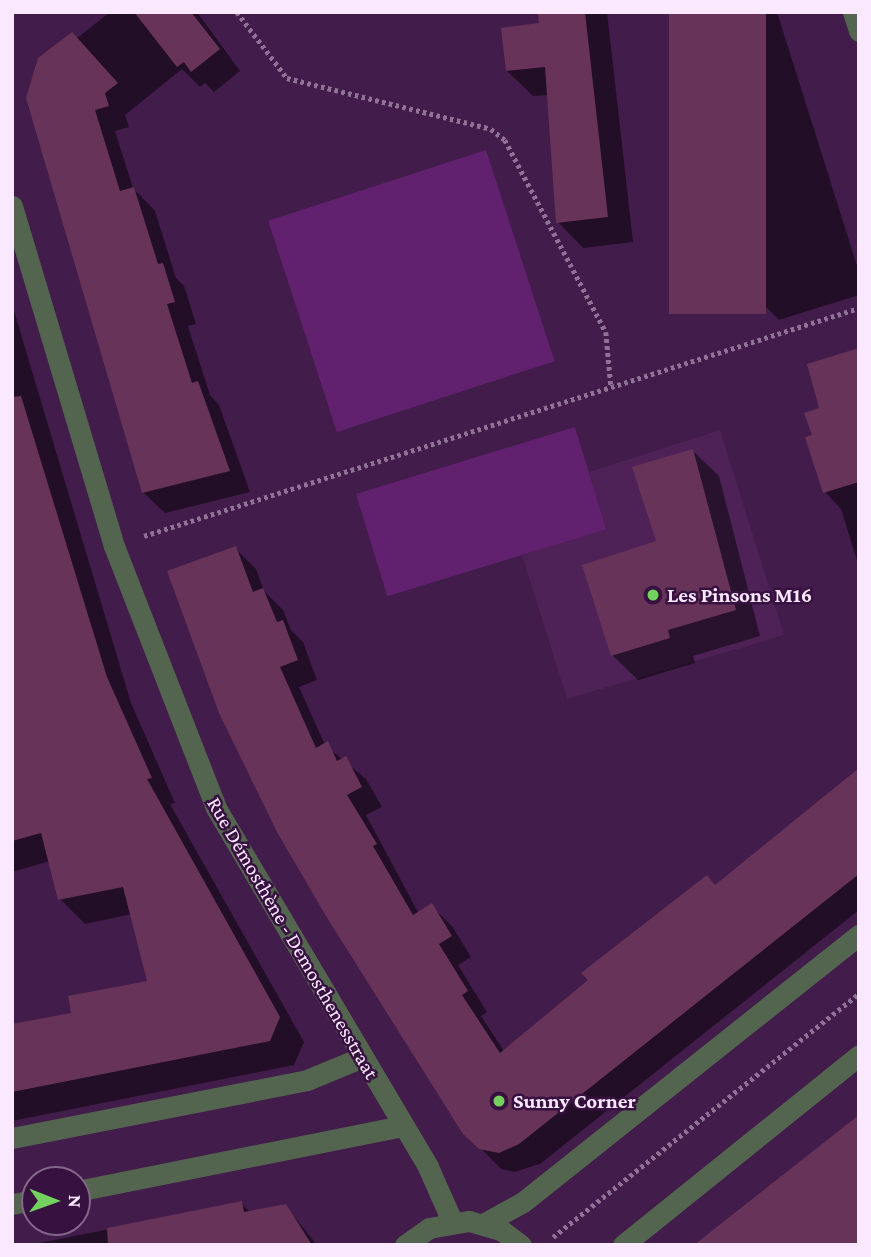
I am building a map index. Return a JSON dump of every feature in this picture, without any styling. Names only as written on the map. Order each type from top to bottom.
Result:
[{"type":"street","points":[[853,12],[859,32]]},
{"type":"street","name":"Rue Démosthène - Demosthenesstraat","points":[[12,206],[114,546],[216,808],[360,1058],[428,1167],[452,1221]]},
{"type":"street","points":[[485,1223],[523,1202],[859,934]]},
{"type":"street","points":[[623,1245],[859,1055]]},
{"type":"street","points":[[12,1138],[307,1080],[360,1058]]},
{"type":"street","points":[[91,1189],[402,1126]]},
{"type":"street","points":[[405,1245],[429,1228],[452,1221],[485,1223],[521,1245]]},
{"type":"path","points":[[237,12],[288,78],[491,129],[505,140],[606,332],[611,386]]},
{"type":"path","points":[[114,546],[859,308]]},
{"type":"path","points":[[553,1236],[859,994]]},
{"type":"shaded area","points":[[486,150],[555,361],[337,432],[268,221]]},
{"type":"shaded area","points":[[575,427],[606,529],[387,596],[356,494]]},
{"type":"shaded area","name":"Les Pinsons M16","points":[[720,430],[784,635],[567,699],[522,555],[606,528],[589,472]]},
{"type":"building","points":[[134,12],[191,12],[220,49],[191,72],[184,62],[177,67]]},
{"type":"building","points":[[538,12],[585,12],[608,217],[556,223],[545,67],[506,71],[501,28],[539,23]]},
{"type":"building","points":[[669,12],[766,12],[766,314],[669,314]]},
{"type":"building","points":[[72,32],[118,83],[105,93],[109,106],[95,110],[120,191],[134,187],[158,264],[163,263],[175,302],[167,304],[192,383],[198,381],[230,471],[142,493],[26,98],[38,58]]},
{"type":"building","points":[[859,348],[859,482],[823,493],[805,437],[812,435],[804,413],[819,408],[807,364]]},
{"type":"building","points":[[21,396],[107,677],[152,778],[147,779],[280,1017],[270,1041],[12,1092],[12,1024],[71,1013],[68,996],[147,981],[123,887],[58,900],[41,833],[12,841],[12,397]]},
{"type":"building","points":[[693,449],[736,610],[668,630],[670,638],[611,656],[582,565],[656,541],[632,467]]},
{"type":"building","points":[[236,546],[253,592],[263,588],[277,622],[283,620],[298,660],[280,667],[316,748],[328,741],[337,761],[346,756],[362,787],[347,795],[377,844],[373,846],[413,915],[432,903],[452,936],[439,944],[468,991],[462,995],[500,1053],[588,980],[581,973],[707,875],[715,885],[859,768],[859,874],[519,1144],[499,1153],[479,1149],[463,1134],[326,916],[277,832],[219,713],[167,571]]},
{"type":"building","points":[[859,1115],[859,1245],[694,1245],[817,1148]]},
{"type":"building","points":[[242,1201],[244,1212],[286,1204],[312,1245],[108,1245],[107,1228]]},
{"type":"place","name":"Les Pinsons M16","points":[[653,595]]},
{"type":"place","name":"Sunny Corner","points":[[499,1101]]}]
